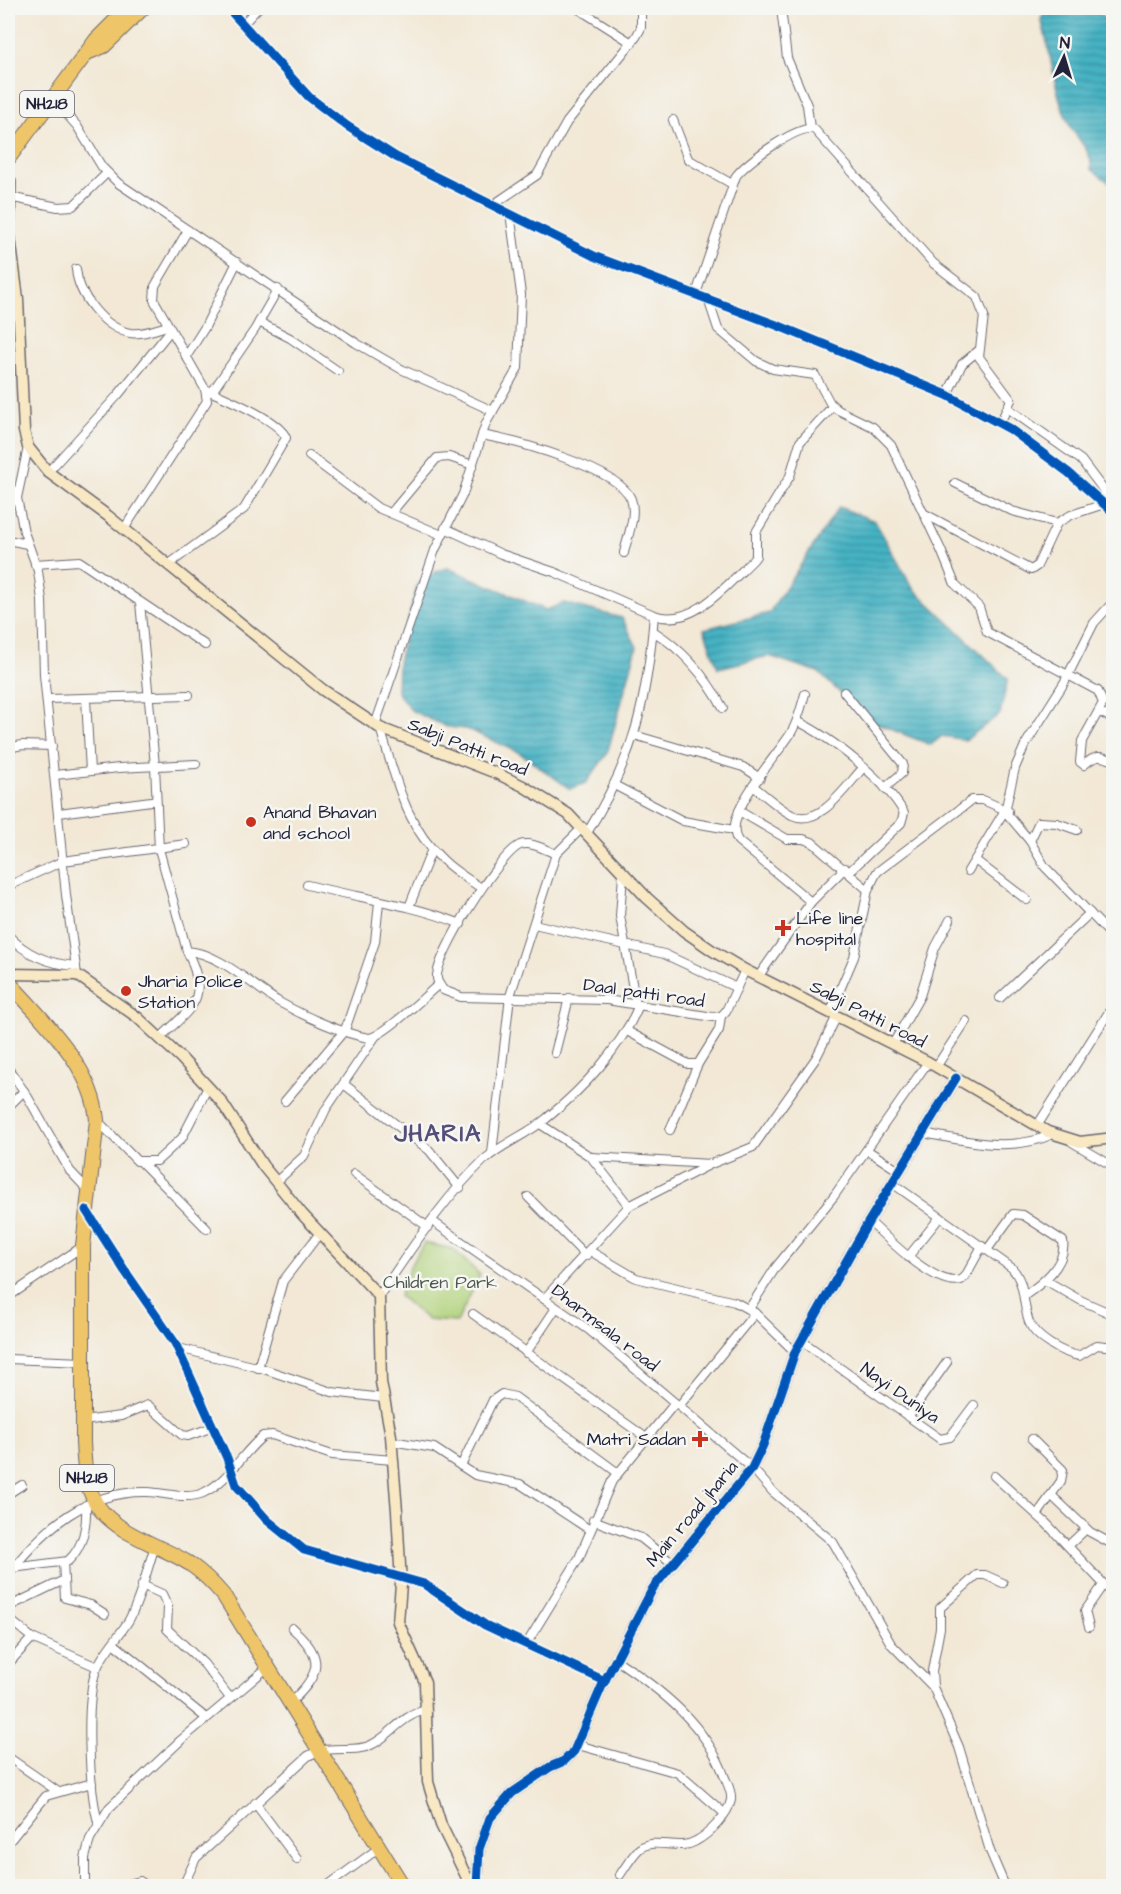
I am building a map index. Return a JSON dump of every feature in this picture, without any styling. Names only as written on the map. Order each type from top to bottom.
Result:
[{"type":"highway","name":"NH218","points":[[8,223],[8,182],[13,171],[8,160],[96,40],[128,8]]},
{"type":"highway","name":"NH218","points":[[89,52],[104,46],[143,8]]},
{"type":"highway","name":"NH218","points":[[8,981],[56,1037],[78,1068],[95,1102],[97,1120],[83,1246],[83,1421],[85,1467],[90,1502],[112,1519],[190,1564],[210,1580],[240,1619],[403,1887]]},
{"type":"main road","name":"Sabji Patti road","points":[[8,223],[18,299],[22,412],[28,447],[48,472],[124,529],[323,690],[377,726],[406,740],[466,760],[523,786],[568,814],[623,874],[684,931],[745,970],[893,1044],[1053,1134],[1068,1140],[1094,1142],[1113,1138]]},
{"type":"main road","points":[[8,975],[77,971],[137,1017],[208,1087],[276,1182],[379,1296],[383,1398],[392,1441],[399,1576],[398,1622],[425,1682],[428,1782],[441,1825],[471,1887]]},
{"type":"street","points":[[228,8],[309,97],[347,126],[396,157],[596,257],[696,294],[948,395],[1000,423],[1069,473],[1113,513]]},
{"type":"street","points":[[243,24],[258,8]]},
{"type":"street","points":[[577,8],[632,43]]},
{"type":"street","points":[[493,205],[537,175],[567,122],[632,43],[641,28],[641,8]]},
{"type":"street","points":[[781,8],[787,58],[807,105],[810,128]]},
{"type":"street","points":[[52,98],[77,126],[107,173],[356,343],[401,369],[494,411]]},
{"type":"street","points":[[673,120],[688,159],[732,184]]},
{"type":"street","points":[[696,294],[732,184],[747,164],[800,131],[810,128],[818,131],[933,263],[973,292],[984,316],[978,351],[981,360],[1009,396],[1009,409],[1000,423]]},
{"type":"street","points":[[9,197],[58,207],[73,206],[107,173]]},
{"type":"street","points":[[481,888],[443,861],[409,816],[377,726],[443,531],[463,494],[482,435],[515,376],[519,357],[521,294],[510,213]]},
{"type":"street","points":[[168,565],[244,509],[286,438],[278,427],[208,391],[168,328],[154,300],[153,293],[188,230]]},
{"type":"street","points":[[186,357],[205,327],[237,262]]},
{"type":"street","points":[[76,269],[82,293],[101,315],[125,331],[138,334],[168,328]]},
{"type":"street","points":[[124,529],[204,407],[208,391],[259,322],[278,289]]},
{"type":"street","points":[[708,299],[714,322],[724,335],[764,366],[815,375],[833,406],[873,427],[891,446],[925,514],[955,584],[979,607],[987,633],[1069,673],[1102,695],[1103,703],[1082,741],[1080,762],[1084,765],[1090,758],[1098,756],[1113,761]]},
{"type":"street","points":[[259,322],[290,338],[338,371]]},
{"type":"street","points":[[48,472],[118,395],[168,328]]},
{"type":"street","points":[[948,395],[962,363],[978,351]]},
{"type":"street","points":[[309,456],[369,501],[391,513],[554,572],[654,615],[672,620],[690,614],[713,597],[753,560],[756,556],[756,532],[790,476],[800,442],[833,406]]},
{"type":"street","points":[[1009,409],[1081,460],[1113,504]]},
{"type":"street","points":[[482,435],[539,448],[584,466],[623,487],[633,506],[624,553]]},
{"type":"street","points":[[8,934],[23,948],[46,962],[77,971],[44,675],[42,600],[17,498],[28,447]]},
{"type":"street","points":[[391,513],[437,458],[449,457],[473,465]]},
{"type":"street","points":[[955,483],[1012,511],[1057,523]]},
{"type":"street","points":[[925,514],[1031,570],[1037,566],[1057,523],[1071,515],[1104,504]]},
{"type":"street","points":[[8,540],[27,544]]},
{"type":"street","points":[[35,564],[79,561],[205,645]]},
{"type":"street","points":[[140,602],[155,766],[159,849],[187,951],[196,970],[199,988],[194,1005],[160,1038]]},
{"type":"street","points":[[968,871],[1006,811],[1007,799],[1019,758],[1069,673],[1094,622],[1113,602]]},
{"type":"street","points":[[492,1153],[510,996],[556,854],[585,830],[616,786],[634,735],[649,678],[654,615]]},
{"type":"street","points":[[653,631],[681,651],[715,694],[723,708]]},
{"type":"street","points":[[844,692],[903,764],[902,773],[885,788]]},
{"type":"street","points":[[48,699],[189,694]]},
{"type":"street","points":[[805,694],[797,722],[780,751],[753,786],[739,811],[734,830],[738,841],[811,903]]},
{"type":"street","points":[[86,699],[90,771]]},
{"type":"street","points":[[1099,712],[1113,719]]},
{"type":"street","points":[[758,977],[811,903],[904,818],[901,808],[885,788],[863,768],[831,741],[797,722]]},
{"type":"street","points":[[634,735],[743,767],[760,778]]},
{"type":"street","points":[[8,748],[22,745],[52,746]]},
{"type":"street","points":[[55,775],[196,764]]},
{"type":"street","points":[[753,786],[791,814],[812,815],[829,805],[863,768]]},
{"type":"street","points":[[616,786],[683,822],[734,830]]},
{"type":"street","points":[[544,1299],[629,1206],[711,1164],[745,1151],[761,1139],[816,1058],[854,957],[868,890],[877,872],[972,800],[983,800],[1006,811],[1030,841],[1045,867],[1113,938]]},
{"type":"street","points":[[59,813],[152,801]]},
{"type":"street","points":[[739,811],[787,839],[807,839],[847,870],[868,890]]},
{"type":"street","points":[[1030,841],[1036,824],[1043,821],[1077,830]]},
{"type":"street","points":[[8,886],[63,861],[186,844]]},
{"type":"street","points":[[276,1182],[304,1156],[326,1109],[345,1085],[375,1038],[439,984],[437,977],[441,960],[481,888],[514,849],[522,844],[531,844],[556,854]]},
{"type":"street","points":[[409,907],[432,849]]},
{"type":"street","points":[[975,860],[1028,900]]},
{"type":"street","points":[[379,1296],[430,1224],[492,1153],[540,1124],[596,1069],[627,1031],[638,1005],[620,916],[623,874]]},
{"type":"street","points":[[307,885],[379,902],[424,909],[461,924]]},
{"type":"street","points":[[285,1101],[345,1030],[375,942],[379,902]]},
{"type":"street","points":[[1000,998],[1090,913]]},
{"type":"street","points":[[893,1044],[920,996],[935,948],[950,920]]},
{"type":"street","points":[[534,924],[626,944],[675,958],[737,988]]},
{"type":"street","points":[[187,951],[199,952],[219,962],[297,1011],[363,1037],[375,1038]]},
{"type":"street","name":"Daal patti road","points":[[439,984],[443,990],[453,996],[607,1000],[704,1017],[721,1016],[731,1002],[745,970]]},
{"type":"street","points":[[555,1053],[569,998]]},
{"type":"street","points":[[1037,1126],[1113,1004]]},
{"type":"street","points":[[670,1130],[698,1064],[719,1030],[721,1016]]},
{"type":"street","points":[[527,1643],[579,1558],[593,1520],[618,1473],[645,1437],[677,1404],[752,1311],[776,1266],[821,1213],[966,1021]]},
{"type":"street","points":[[627,1031],[688,1064],[698,1064]]},
{"type":"street","points":[[8,1068],[24,1091],[70,1171],[88,1190]]},
{"type":"street","name":"Main road jharia","points":[[477,1887],[479,1849],[486,1825],[496,1809],[525,1783],[564,1761],[578,1745],[615,1659],[653,1588],[752,1468],[763,1444],[795,1352],[869,1221],[956,1078]]},
{"type":"street","points":[[345,1085],[429,1150],[460,1188]]},
{"type":"street","points":[[142,1163],[157,1161],[182,1138],[208,1087]]},
{"type":"street","points":[[8,1107],[24,1091]]},
{"type":"street","points":[[97,1120],[207,1229]]},
{"type":"street","points":[[540,1124],[591,1157],[629,1206]]},
{"type":"street","points":[[923,1133],[968,1142],[1009,1145],[1029,1143],[1053,1134]]},
{"type":"street","points":[[1068,1140],[1113,1167]]},
{"type":"street","points":[[867,1150],[899,1171]]},
{"type":"street","points":[[591,1157],[711,1164]]},
{"type":"street","name":"Dharmsala road","points":[[354,1174],[589,1330],[752,1468],[773,1492],[833,1542],[891,1644],[933,1687]]},
{"type":"street","points":[[892,1184],[985,1248],[1018,1275],[1031,1327],[1056,1347],[1078,1356],[1097,1345],[1113,1347]]},
{"type":"street","points":[[528,1197],[588,1253],[636,1278],[718,1296],[752,1311],[795,1352]]},
{"type":"street","points":[[86,1210],[178,1348],[236,1485],[246,1500],[267,1520],[304,1550],[424,1584],[469,1616],[605,1681]]},
{"type":"street","points":[[869,1221],[908,1257],[954,1282],[964,1276],[1009,1216],[1023,1215],[1063,1241],[1061,1257],[1045,1280],[1024,1296]]},
{"type":"street","points":[[908,1257],[940,1217]]},
{"type":"street","points":[[258,1368],[284,1281],[320,1233]]},
{"type":"street","points":[[8,1297],[83,1246]]},
{"type":"street","points":[[1045,1280],[1113,1315]]},
{"type":"street","points":[[526,1353],[556,1308]]},
{"type":"street","points":[[473,1314],[645,1437]]},
{"type":"street","name":"Nayi Duniya","points":[[802,1341],[932,1434],[945,1439],[950,1437],[974,1405]]},
{"type":"street","points":[[178,1348],[258,1368],[332,1392],[383,1398]]},
{"type":"street","points":[[8,1359],[84,1362]]},
{"type":"street","points":[[908,1417],[947,1362]]},
{"type":"street","points":[[461,1466],[493,1400],[502,1394],[515,1397],[618,1473]]},
{"type":"street","points":[[83,1421],[121,1416],[148,1405],[182,1435],[188,1436],[213,1427]]},
{"type":"street","points":[[10,1571],[45,1531],[90,1502],[111,1495],[147,1492],[197,1495],[219,1483],[230,1468],[259,1439],[268,1435],[332,1455],[393,1460]]},
{"type":"street","points":[[1032,1439],[1063,1470],[1061,1481],[1037,1515]]},
{"type":"street","points":[[392,1441],[434,1448],[475,1475],[520,1484],[590,1530]]},
{"type":"street","points":[[994,1476],[1037,1515],[1113,1595]]},
{"type":"street","points":[[8,1494],[22,1485]]},
{"type":"street","points":[[1052,1495],[1086,1529],[1113,1545]]},
{"type":"street","points":[[10,1571],[63,1562],[72,1557],[81,1542],[90,1502]]},
{"type":"street","points":[[593,1520],[641,1538],[672,1563]]},
{"type":"street","points":[[1068,1546],[1086,1529]]},
{"type":"street","points":[[98,1822],[92,1783],[91,1693],[97,1667],[130,1617],[155,1545]]},
{"type":"street","points":[[63,1562],[65,1595],[68,1600],[91,1605],[105,1614]]},
{"type":"street","points":[[1003,1583],[985,1575],[977,1575],[940,1608],[940,1628],[932,1671],[933,1687],[958,1747],[990,1851],[1005,1887]]},
{"type":"street","points":[[8,1607],[64,1580]]},
{"type":"street","points":[[142,1585],[162,1594],[168,1607],[167,1629],[204,1664],[230,1698]]},
{"type":"street","points":[[1089,1627],[1085,1611],[1103,1585]]},
{"type":"street","points":[[8,1618],[32,1638],[97,1667]]},
{"type":"street","points":[[290,1703],[311,1682],[316,1667],[313,1649],[292,1628]]},
{"type":"street","points":[[8,1664],[32,1638]]},
{"type":"street","points":[[113,1643],[206,1718]]},
{"type":"street","points":[[615,1659],[671,1701],[690,1720],[717,1757],[731,1796],[724,1813],[709,1832],[690,1844],[679,1847],[648,1844],[642,1847],[620,1875]]},
{"type":"street","points":[[85,1887],[85,1858],[90,1839],[98,1822],[109,1808],[206,1718],[268,1667]]},
{"type":"street","points":[[183,1887],[196,1858],[296,1765],[319,1750],[370,1746],[399,1722],[426,1710]]},
{"type":"street","points":[[578,1745],[678,1773],[724,1813]]},
{"type":"street","points":[[8,1757],[57,1791]]},
{"type":"street","points":[[8,1843],[46,1796],[57,1791],[92,1783]]},
{"type":"street","points":[[255,1803],[297,1859]]},
{"type":"street","points":[[327,1887],[379,1848]]},
{"type":"street","points":[[122,1887],[140,1881],[147,1887]]},
{"type":"green space","name":"Children Park","points":[[424,1243],[453,1249],[480,1275],[457,1322],[428,1320],[399,1296],[411,1264]]},
{"type":"water","points":[[1057,8],[1087,8],[1101,14],[1113,31],[1111,49],[1114,52],[1113,185],[1091,169],[1090,157],[1069,124],[1059,98],[1041,19],[1045,11]]},
{"type":"water","points":[[839,507],[875,521],[912,587],[1008,679],[1000,714],[966,740],[942,736],[931,745],[870,721],[818,672],[769,656],[718,668],[704,629],[769,613]]},
{"type":"water","points":[[448,568],[546,610],[564,603],[622,618],[637,647],[607,754],[586,783],[570,789],[518,752],[467,729],[447,727],[412,711],[397,692],[398,662],[417,585],[437,571]]},
{"type":"cycle path","points":[[228,8],[309,97],[347,126],[396,157],[596,257],[779,326],[947,395],[1010,429],[1069,473],[1114,513]]},
{"type":"cycle path","points":[[477,1886],[479,1849],[490,1818],[512,1793],[550,1767],[564,1761],[574,1751],[602,1686],[653,1588],[752,1468],[763,1445],[795,1352],[869,1221],[956,1078]]},
{"type":"cycle path","points":[[86,1210],[175,1343],[227,1458],[236,1485],[267,1520],[304,1550],[424,1584],[485,1625],[605,1681]]},
{"type":"place","name":"Anand Bhavan and school","points":[[251,822]]},
{"type":"place","name":"Life line hospital","points":[[783,928]]},
{"type":"place","name":"Jharia Police Station","points":[[126,991]]},
{"type":"place","name":"Matri Sadan","points":[[700,1439]]},
{"type":"district","name":"JHARIA","points":[[438,1134]]}]
